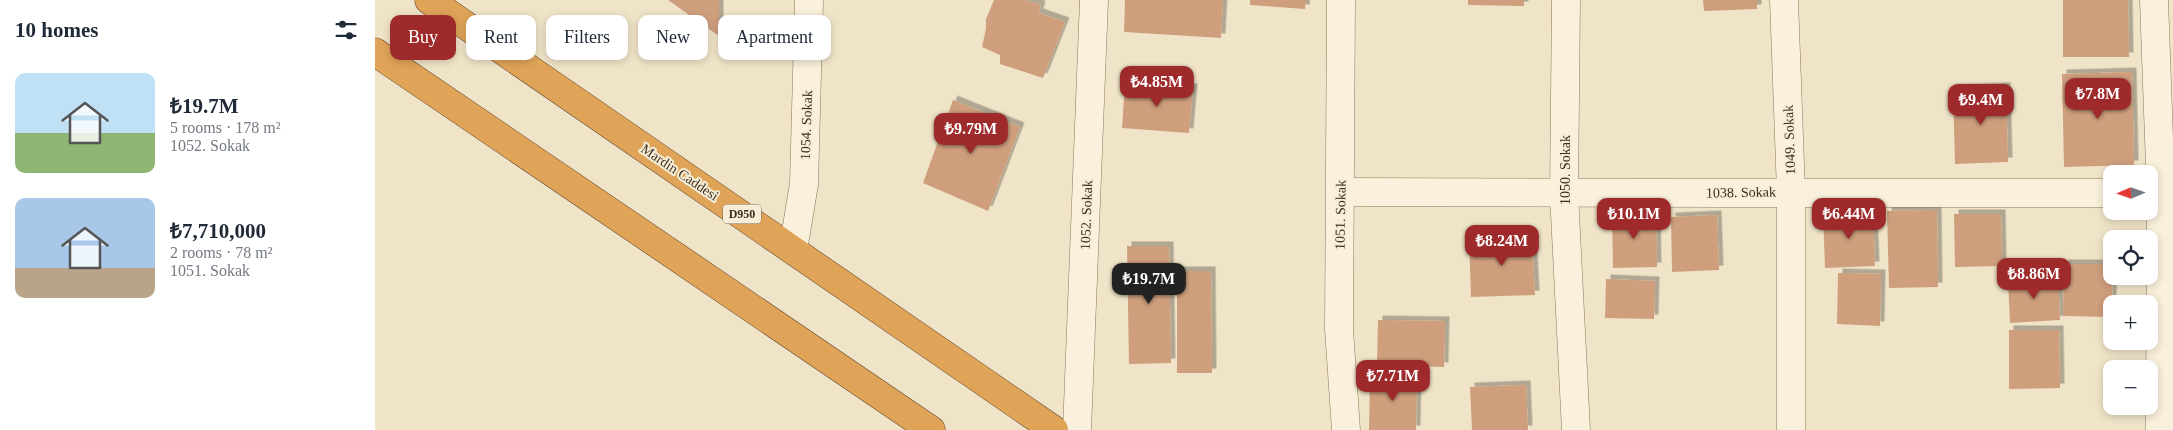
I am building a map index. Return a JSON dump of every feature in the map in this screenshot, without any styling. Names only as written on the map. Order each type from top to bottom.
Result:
[{"type":"highway","name":"Mardin Caddesi","points":[[429,0],[1054,430]]},
{"type":"highway","points":[[375,52],[921,427]]},
{"type":"street","name":"1054. Sokak","points":[[793,250],[804,184],[809,0]]},
{"type":"street","name":"1052. Sokak","points":[[1077,430],[1094,0]]},
{"type":"street","name":"1051. Sokak","points":[[1341,0],[1339,329],[1345,430]]},
{"type":"street","name":"1050. Sokak","points":[[1566,0],[1564,194],[1576,430]]},
{"type":"street","name":"1049. Sokak","points":[[1784,0],[1791,192],[1791,430]]},
{"type":"street","points":[[2154,0],[2155,165]]},
{"type":"street","name":"1038. Sokak","points":[[1341,192],[1564,194],[1791,192],[2103,193]]},
{"type":"street","points":[[2156,220],[2160,430]]},
{"type":"building","points":[[668,0],[719,0],[718,35],[708,28],[708,15],[689,15]]},
{"type":"building","points":[[994,0],[1025,0],[1041,5],[1039,13],[1065,22],[1043,78],[1000,64],[1000,55],[982,47],[986,19]]},
{"type":"building","points":[[1125,0],[1223,0],[1221,38],[1124,32]]},
{"type":"building","points":[[1250,0],[1306,0],[1305,9],[1250,5]]},
{"type":"building","points":[[1468,0],[1524,0],[1524,6],[1468,5]]},
{"type":"building","points":[[1703,0],[1757,0],[1757,9],[1704,11]]},
{"type":"building","points":[[2063,0],[2128,0],[2129,57],[2063,57]]},
{"type":"building","points":[[2132,72],[2134,165],[2064,167],[2062,74]]},
{"type":"building","points":[[1125,83],[1193,88],[1189,133],[1122,128]]},
{"type":"building","points":[[2006,87],[2008,162],[1955,164],[1953,89]]},
{"type":"building","points":[[953,100],[1020,127],[988,211],[923,183]]},
{"type":"building","points":[[1937,210],[1938,287],[1889,288],[1887,211]]},
{"type":"building","points":[[1612,212],[1656,212],[1657,267],[1613,268]]},
{"type":"building","points":[[1873,213],[1875,266],[1825,268],[1823,214]]},
{"type":"building","points":[[1954,214],[2001,214],[2002,266],[1955,267]]},
{"type":"building","points":[[1717,215],[1719,270],[1672,272],[1671,217]]},
{"type":"building","points":[[1532,237],[1535,295],[1471,297],[1469,240]]},
{"type":"building","points":[[1127,246],[1169,246],[1171,363],[1129,364]]},
{"type":"building","points":[[2064,264],[2103,264],[2103,285],[2113,285],[2112,295],[2103,295],[2103,317],[2063,316]]},
{"type":"building","points":[[1177,271],[1211,271],[1212,373],[1177,373]]},
{"type":"building","points":[[1838,273],[1881,274],[1880,326],[1837,324]]},
{"type":"building","points":[[2058,277],[2060,320],[2010,323],[2008,280]]},
{"type":"building","points":[[1606,279],[1655,281],[1654,319],[1605,318]]},
{"type":"building","points":[[1378,320],[1445,321],[1444,367],[1377,365]]},
{"type":"building","points":[[2009,330],[2059,330],[2060,388],[2009,389]]},
{"type":"building","points":[[1370,374],[1417,375],[1416,430],[1369,430]]},
{"type":"building","points":[[1526,385],[1528,430],[1472,430],[1470,387]]}]
